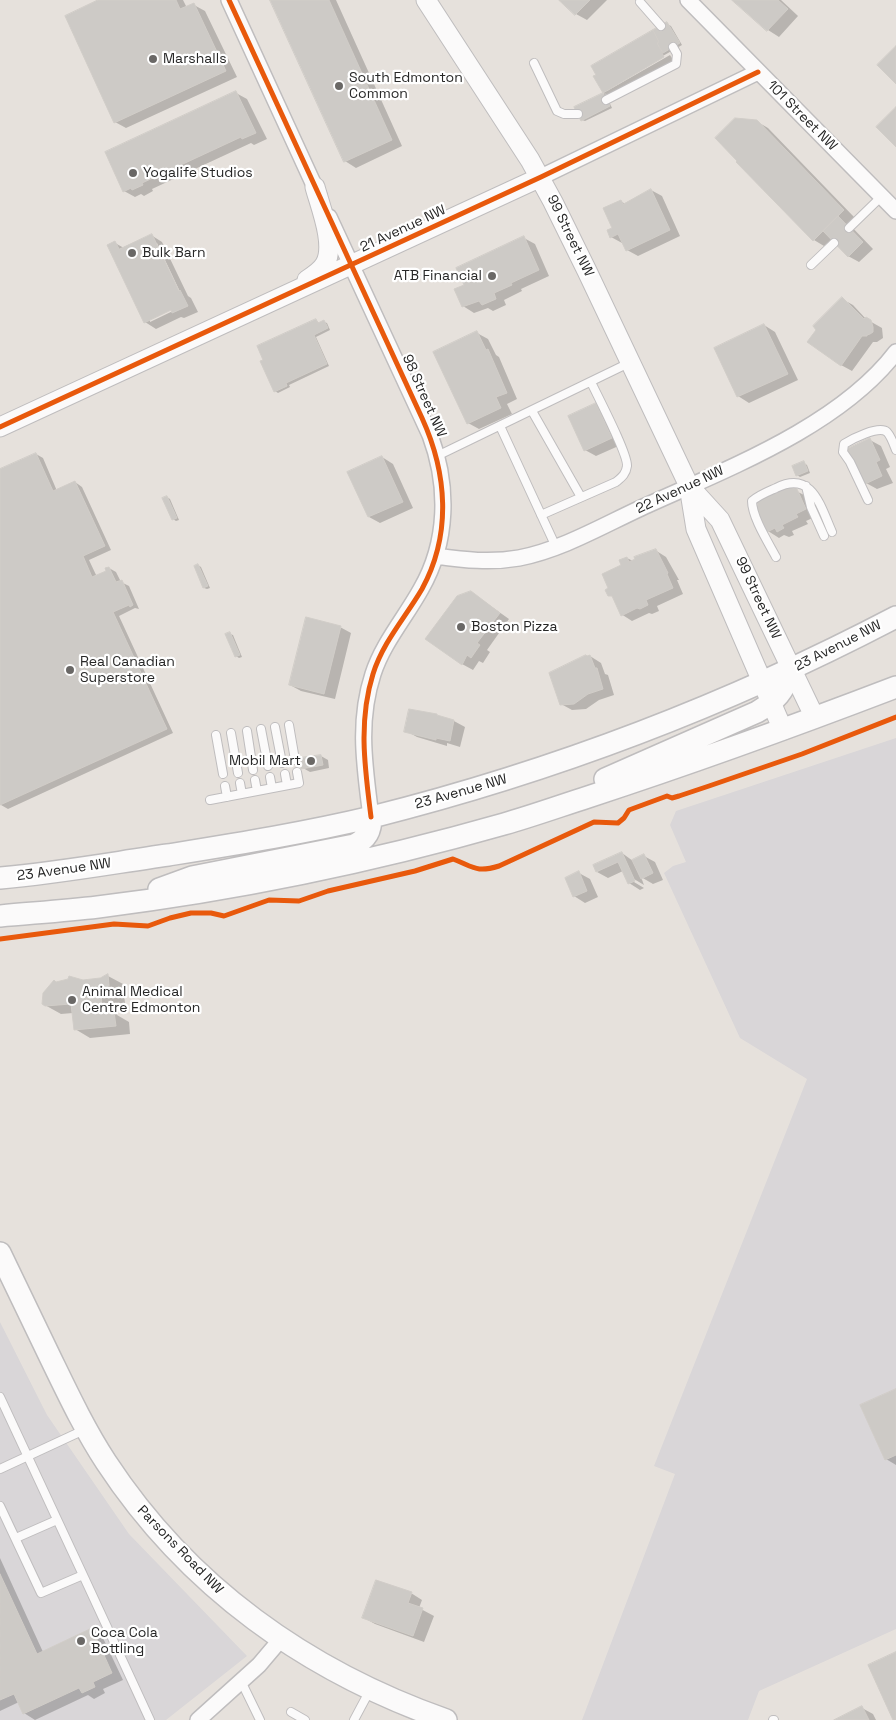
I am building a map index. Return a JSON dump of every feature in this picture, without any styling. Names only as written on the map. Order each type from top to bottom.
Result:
[{"type":"main road","name":"23 Avenue NW","points":[[0,878],[48,874],[242,843],[371,817],[471,790],[569,759],[650,729],[792,670],[896,618]]},
{"type":"main road","points":[[506,823],[757,712],[771,704],[780,693],[792,670]]},
{"type":"main road","points":[[0,916],[95,908],[242,885],[366,859],[506,823],[633,782],[783,730],[896,687]]},
{"type":"main road","points":[[117,904],[192,876],[354,845],[365,839],[368,835],[371,817]]},
{"type":"main road","points":[[0,888],[48,874]]},
{"type":"main road","points":[[0,926],[74,914],[95,908]]},
{"type":"main road","name":"Parsons Road NW","points":[[0,1254],[86,1429],[122,1485],[166,1539],[229,1600],[281,1639],[311,1658],[370,1690],[420,1714],[446,1720]]},
{"type":"street","name":"98 Street NW","points":[[229,0],[426,426],[437,456],[443,506],[442,531],[436,556],[421,589],[385,646],[378,660],[370,685],[364,723],[363,749],[371,817]]},
{"type":"street","name":"99 Street NW","points":[[426,0],[541,177],[632,362],[689,486],[696,529],[783,730]]},
{"type":"street","name":"101 Street NW","points":[[688,0],[896,211]]},
{"type":"street","name":"21 Avenue NW","points":[[0,428],[541,177],[758,72]]},
{"type":"street","points":[[268,304],[312,277],[325,264],[328,254],[328,239],[315,187]]},
{"type":"street","name":"22 Avenue NW","points":[[436,556],[485,562],[520,558],[556,547],[767,449],[828,414],[860,391],[896,352]]},
{"type":"street","name":"99 Street NW","points":[[689,486],[720,520],[815,718]]},
{"type":"street","points":[[198,1720],[241,1681],[281,1639]]},
{"type":"lane","points":[[640,2],[661,26]]},
{"type":"lane","points":[[606,100],[676,64],[677,54],[673,47]]},
{"type":"lane","points":[[534,63],[557,112],[578,114]]},
{"type":"lane","points":[[850,228],[882,196]]},
{"type":"lane","points":[[811,265],[834,243]]},
{"type":"lane","points":[[437,456],[632,362]]},
{"type":"lane","points":[[541,515],[616,482],[626,474],[627,464],[591,382]]},
{"type":"lane","points":[[532,411],[581,497]]},
{"type":"lane","points":[[500,426],[556,547]]},
{"type":"lane","points":[[868,500],[850,462],[843,452],[844,444],[882,429],[890,437],[896,450]]},
{"type":"lane","points":[[776,557],[752,506],[752,501],[758,496],[791,482],[798,482],[806,486],[817,500],[832,532]]},
{"type":"lane","points":[[806,486],[811,507],[824,536]]},
{"type":"lane","points":[[289,725],[295,760]]},
{"type":"lane","points":[[275,727],[282,763]]},
{"type":"lane","points":[[261,729],[268,766]]},
{"type":"lane","points":[[247,731],[253,770]]},
{"type":"lane","points":[[231,733],[238,773]]},
{"type":"lane","points":[[216,735],[223,774]]},
{"type":"lane","points":[[210,800],[299,783],[297,772]]},
{"type":"lane","points":[[285,774],[287,786]]},
{"type":"lane","points":[[270,777],[272,788]]},
{"type":"lane","points":[[255,780],[257,791]]},
{"type":"lane","points":[[240,783],[242,794]]},
{"type":"lane","points":[[225,786],[227,797]]},
{"type":"lane","points":[[0,1397],[150,1720]]},
{"type":"lane","points":[[0,1469],[86,1429]]},
{"type":"lane","points":[[0,1506],[42,1592],[83,1575]]},
{"type":"lane","points":[[16,1538],[57,1520]]},
{"type":"lane","points":[[241,1681],[260,1720]]},
{"type":"lane","points":[[354,1720],[370,1690]]},
{"type":"lane","points":[[291,1712],[305,1720]]},
{"type":"shaded area","points":[[896,738],[896,1629],[759,1691],[748,1720],[582,1720],[675,1474],[654,1466],[807,1079],[740,1038],[664,873],[673,866],[686,862],[670,825],[676,811]]},
{"type":"shaded area","points":[[0,1322],[47,1415],[129,1534],[247,1656],[166,1720],[0,1720]]},
{"type":"building","name":"Marshalls","points":[[98,0],[176,0],[180,9],[194,3],[226,71],[114,123],[65,16]]},
{"type":"building","name":"South Edmonton Common","points":[[270,0],[329,0],[392,140],[344,162]]},
{"type":"building","points":[[559,0],[590,0],[575,15]]},
{"type":"building","points":[[732,0],[778,0],[788,9],[767,31]]},
{"type":"building","points":[[667,22],[680,43],[663,53],[657,43],[659,42],[653,30]]},
{"type":"building","points":[[653,30],[664,57],[603,93],[593,76],[596,75],[591,66]]},
{"type":"building","points":[[896,46],[896,84],[877,65]]},
{"type":"building","points":[[236,91],[256,133],[242,139],[241,137],[142,183],[143,185],[123,192],[105,152]]},
{"type":"building","points":[[603,93],[610,106],[581,121],[574,107]]},
{"type":"building","points":[[896,107],[896,147],[876,127]]},
{"type":"building","points":[[735,118],[757,120],[844,210],[813,241],[715,138]]},
{"type":"building","points":[[651,189],[670,230],[626,251],[618,234],[610,238],[607,230],[612,228],[603,208],[621,200],[623,204]]},
{"type":"building","points":[[838,216],[863,242],[848,257],[823,231]]},
{"type":"building","points":[[152,234],[188,306],[172,313],[171,310],[144,323],[107,245],[115,241],[119,249]]},
{"type":"building","name":"ATB Financial","points":[[524,236],[539,270],[494,293],[496,299],[482,305],[479,301],[462,307],[454,289],[464,285],[456,268]]},
{"type":"building","points":[[842,297],[864,319],[866,317],[871,320],[873,332],[867,336],[862,336],[841,366],[807,342],[816,330],[813,326]]},
{"type":"building","points":[[316,319],[318,323],[324,320],[328,328],[314,335],[327,364],[286,383],[287,386],[274,392],[260,361],[263,360],[257,346]]},
{"type":"building","points":[[764,324],[788,374],[737,397],[714,348]]},
{"type":"building","points":[[477,331],[486,350],[488,349],[507,393],[496,397],[501,408],[467,424],[433,352]]},
{"type":"building","points":[[596,403],[612,438],[584,451],[568,416]]},
{"type":"building","points":[[870,438],[880,460],[876,462],[882,476],[865,484],[847,449]]},
{"type":"building","name":"Real Canadian Superstore","points":[[36,453],[53,491],[75,481],[105,546],[83,556],[92,577],[106,571],[105,568],[109,567],[116,582],[122,580],[133,605],[113,612],[167,729],[0,805],[0,469]]},
{"type":"building","points":[[382,456],[403,502],[368,517],[347,472]]},
{"type":"building","points":[[804,461],[808,471],[796,476],[792,466]]},
{"type":"building","points":[[784,486],[797,489],[806,509],[796,514],[798,517],[782,525],[784,528],[777,532],[775,528],[767,532],[754,507],[758,505],[756,500]]},
{"type":"building","points":[[167,496],[177,518],[172,520],[162,498]]},
{"type":"building","points":[[656,549],[673,588],[646,600],[648,605],[621,616],[612,596],[608,596],[605,590],[608,588],[602,574],[621,565],[619,560],[627,557],[629,562],[635,559],[634,557]]},
{"type":"building","points":[[198,564],[208,586],[203,588],[194,566]]},
{"type":"building","name":"Boston Pizza","points":[[471,591],[500,613],[477,643],[480,645],[471,658],[467,655],[462,665],[425,639],[457,596]]},
{"type":"building","points":[[306,617],[341,626],[324,694],[289,685]]},
{"type":"building","points":[[230,632],[240,655],[235,657],[225,634]]},
{"type":"building","points":[[586,655],[590,655],[595,668],[597,668],[603,689],[588,694],[574,704],[560,705],[549,673]]},
{"type":"building","points":[[409,709],[437,714],[454,720],[450,741],[436,738],[436,740],[404,732]]},
{"type":"building","name":"Mobil Mart","points":[[321,755],[323,765],[301,769],[300,758]]},
{"type":"building","points":[[622,852],[635,881],[628,884],[618,862],[596,872],[593,865]]},
{"type":"building","points":[[644,854],[653,873],[641,879],[632,860]]},
{"type":"building","points":[[579,871],[587,891],[573,897],[565,878]]},
{"type":"building","name":"Animal Medical Centre Edmonton","points":[[108,974],[110,996],[101,996],[103,1013],[114,1012],[116,1026],[74,1030],[71,1004],[45,1006],[42,1004],[43,993],[54,980],[56,982],[68,979],[69,976],[83,980],[100,978]]},
{"type":"building","points":[[896,1389],[896,1455],[885,1460],[860,1405]]},
{"type":"building","name":"Coca Cola Bottling","points":[[0,1574],[37,1654],[92,1628],[112,1673],[93,1682],[95,1687],[82,1693],[79,1688],[23,1714],[14,1694],[0,1700]]},
{"type":"building","points":[[376,1580],[412,1592],[408,1603],[423,1608],[413,1636],[362,1618]]},
{"type":"building","points":[[896,1652],[896,1720],[893,1720],[868,1665]]},
{"type":"building","points":[[862,1706],[869,1720],[834,1720]]},
{"type":"cycle path","points":[[229,0],[422,418],[437,460],[441,482],[443,503],[442,525],[432,568],[422,589],[382,651],[368,692],[364,746],[371,817]]},
{"type":"cycle path","points":[[0,427],[541,177],[758,72]]},
{"type":"cycle path","points":[[0,939],[114,924],[148,926],[191,913],[211,913],[224,916],[269,900],[299,901],[328,891],[415,871],[453,859],[475,868],[491,868],[594,822],[618,823],[629,810],[667,796],[672,798],[679,796],[802,754],[896,717]]},
{"type":"place","name":"Marshalls","points":[[153,59]]},
{"type":"place","name":"South Edmonton Common","points":[[339,86]]},
{"type":"place","name":"Yogalife Studios","points":[[133,173]]},
{"type":"place","name":"Bulk Barn","points":[[132,253]]},
{"type":"place","name":"ATB Financial","points":[[492,276]]},
{"type":"place","name":"Boston Pizza","points":[[461,627]]},
{"type":"place","name":"Real Canadian Superstore","points":[[70,670]]},
{"type":"place","name":"Mobil Mart","points":[[311,761]]},
{"type":"place","name":"Animal Medical Centre Edmonton","points":[[72,1000]]},
{"type":"place","name":"Coca Cola Bottling","points":[[81,1641]]}]
